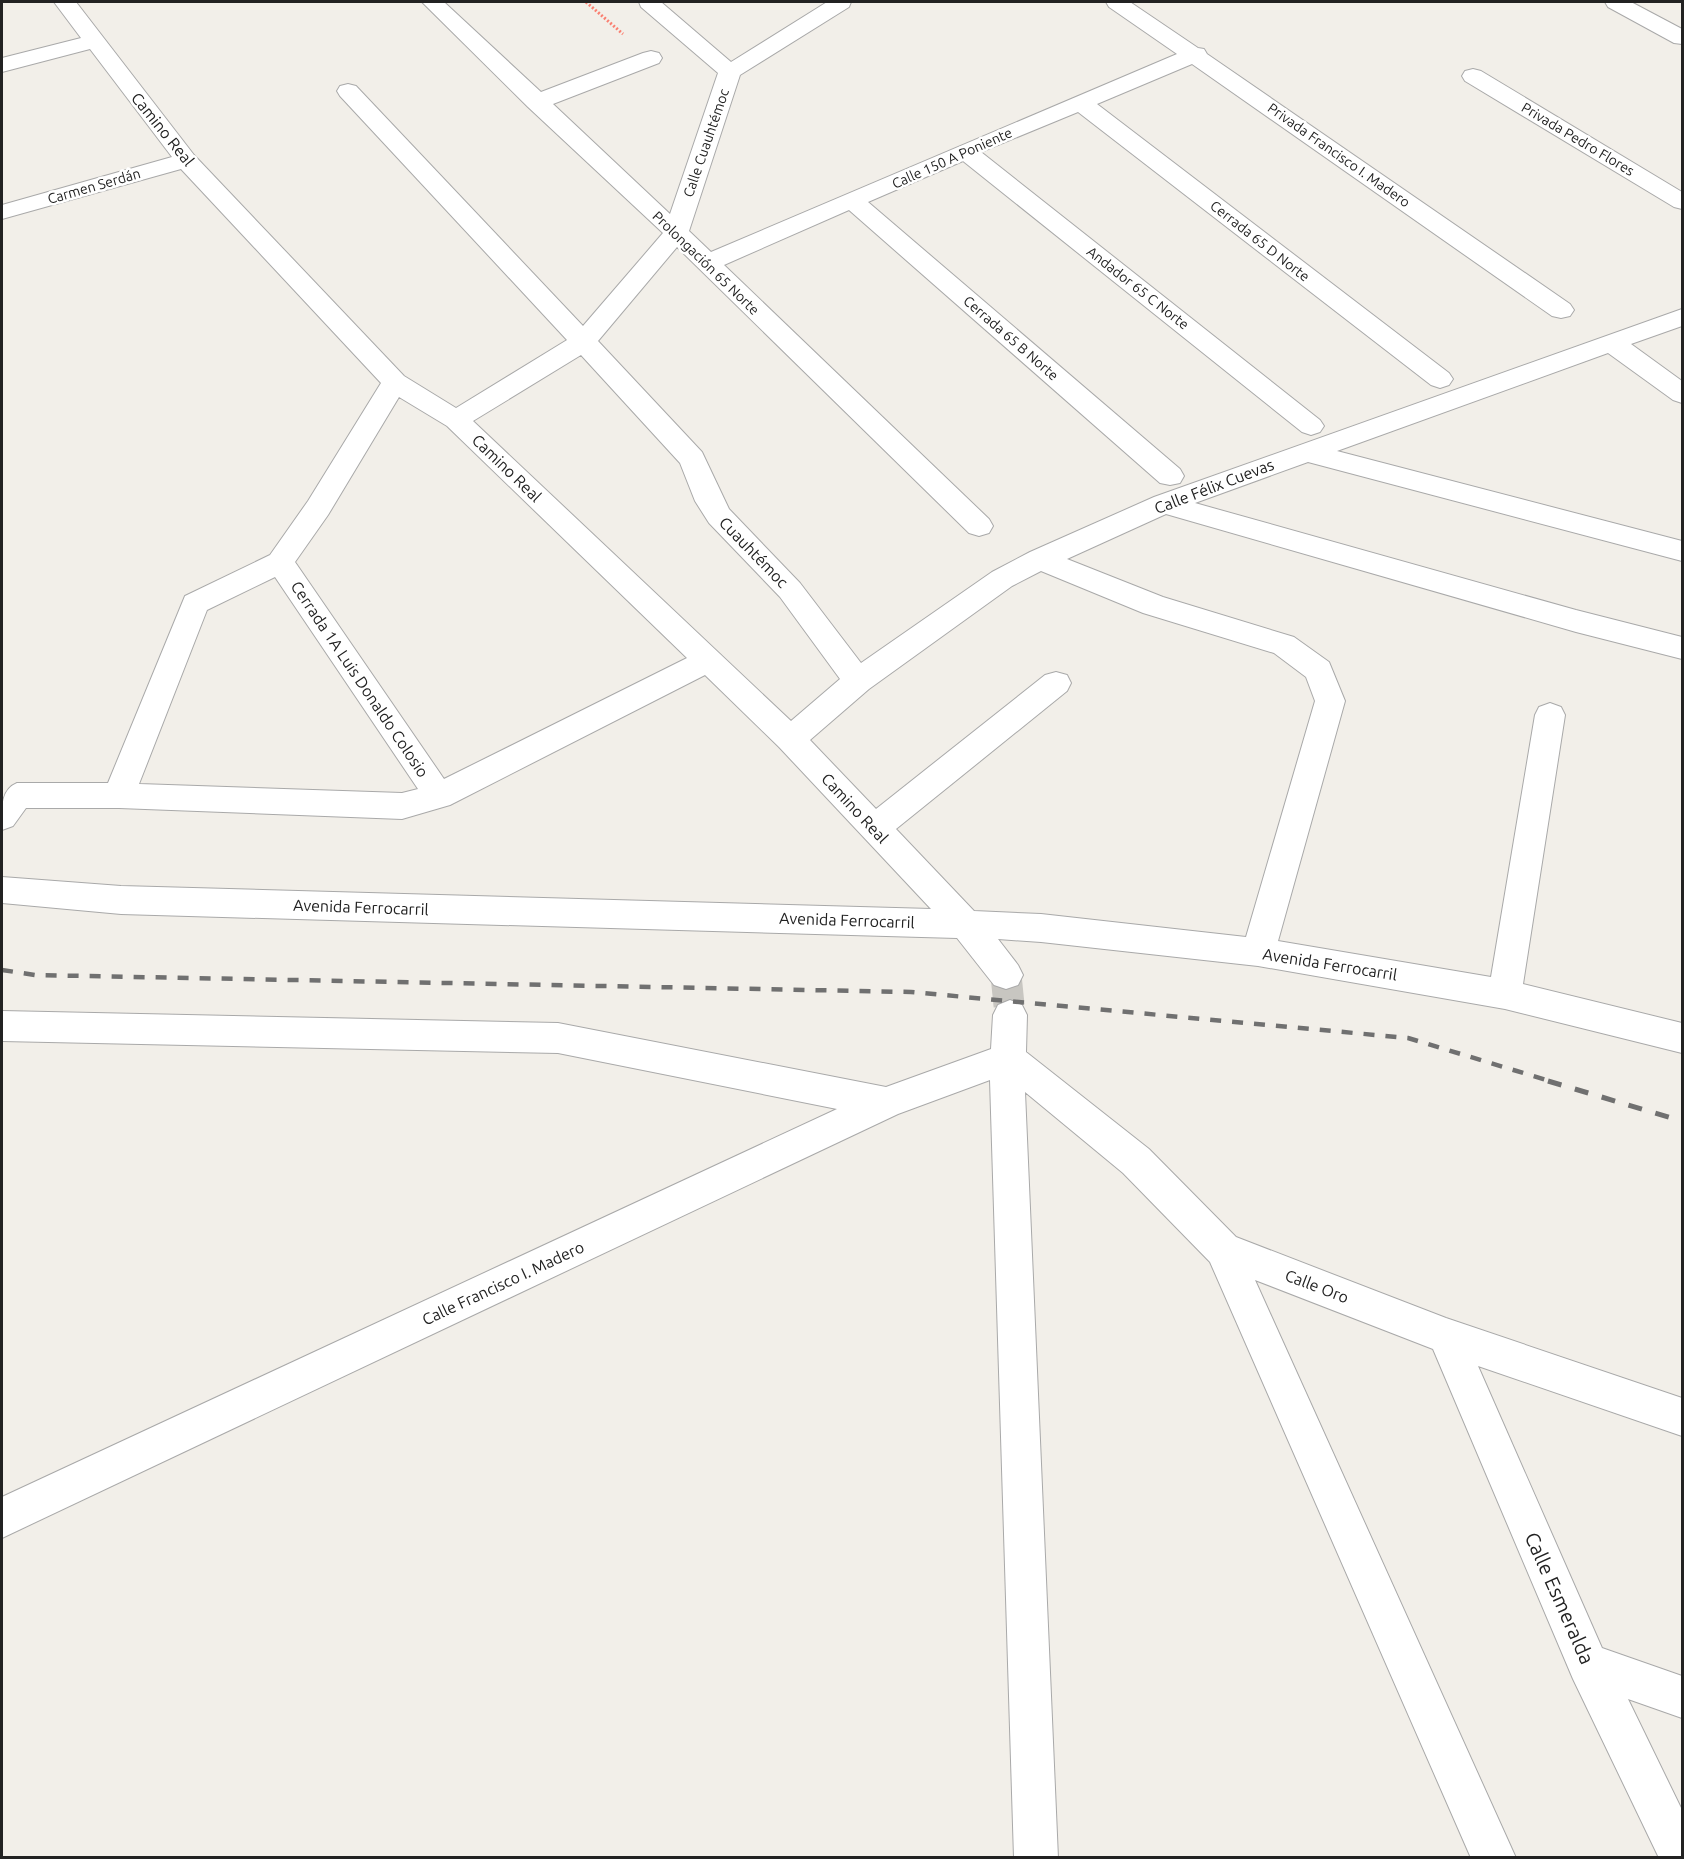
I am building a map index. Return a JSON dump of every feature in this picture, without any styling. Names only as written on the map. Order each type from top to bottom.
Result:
[{"type":"street","name":"Camino Real","points":[[65,2],[186,160],[395,382],[456,420],[790,739],[966,924],[1006,975]]},
{"type":"street","name":"Prolongación 65 Norte","points":[[432,2],[708,263],[979,526]]},
{"type":"street","points":[[649,2],[730,72]]},
{"type":"street","name":"Calle Cuauhtémoc","points":[[456,420],[584,341],[676,233],[730,72],[841,2]]},
{"type":"street","name":"Privada Francisco I. Madero","points":[[1117,2],[1196,54],[1561,310]]},
{"type":"street","points":[[1616,2],[1683,38]]},
{"type":"street","points":[[2,65],[94,41]]},
{"type":"street","name":"Calle 150 A Poniente","points":[[708,263],[1196,54]]},
{"type":"street","points":[[536,102],[651,58]]},
{"type":"street","name":"Privada Pedro Flores","points":[[1473,76],[1683,202]]},
{"type":"street","name":"Cuauhtémoc","points":[[348,91],[692,459],[709,501],[719,516],[790,590],[858,681]]},
{"type":"street","name":"Cerrada 65 D Norte","points":[[1080,102],[1440,379]]},
{"type":"street","name":"Andador 65 C Norte","points":[[965,151],[1311,426]]},
{"type":"street","name":"Carmen Serdán","points":[[2,212],[186,160]]},
{"type":"street","name":"Cerrada 65 B Norte","points":[[853,201],[1170,476]]},
{"type":"street","name":"Calle Félix Cuevas","points":[[790,739],[858,681],[1002,579],[1040,559],[1164,504],[1683,317]]},
{"type":"street","points":[[1612,343],[1683,393]]},
{"type":"street","points":[[119,796],[195,603],[280,562],[318,508],[395,382]]},
{"type":"street","points":[[1304,452],[1683,551]]},
{"type":"street","points":[[1164,504],[1576,621],[1683,648]]},
{"type":"street","points":[[1040,559],[1153,605],[1284,645],[1318,670],[1330,700],[1258,952]]},
{"type":"street","name":"Cerrada 1A Luis Donaldo Colosio","points":[[280,562],[439,796]]},
{"type":"street","points":[[9,806],[119,796],[402,806],[439,796],[708,660]]},
{"type":"street","points":[[874,829],[1056,683]]},
{"type":"street","points":[[1505,994],[1550,715]]},
{"type":"street","name":"Avenida Ferrocarril","points":[[2,890],[121,900],[1041,928],[1258,952],[1505,994],[1683,1038]]},
{"type":"street","points":[[1010,1015],[1008,1058],[1036,1857]]},
{"type":"street","points":[[2,1026],[558,1038],[886,1103]]},
{"type":"street","name":"Calle Francisco I. Madero","points":[[2,1518],[886,1103],[1008,1058]]},
{"type":"street","name":"Calle Oro","points":[[1008,1058],[1136,1161],[1223,1250],[1446,1336],[1683,1417]]},
{"type":"street","points":[[1223,1250],[1494,1857]]},
{"type":"street","name":"Calle Esmeralda","points":[[1446,1336],[1588,1664],[1683,1857]]},
{"type":"street","points":[[1588,1664],[1683,1696]]},
{"type":"path","points":[[586,2],[651,58]]},
{"type":"tunnel","points":[[1006,975],[1010,1015]]},
{"type":"railway","points":[[2,970],[35,975],[911,992],[1408,1038],[1553,1082]]},
{"type":"railway","points":[[1548,1081],[1682,1121]]}]
